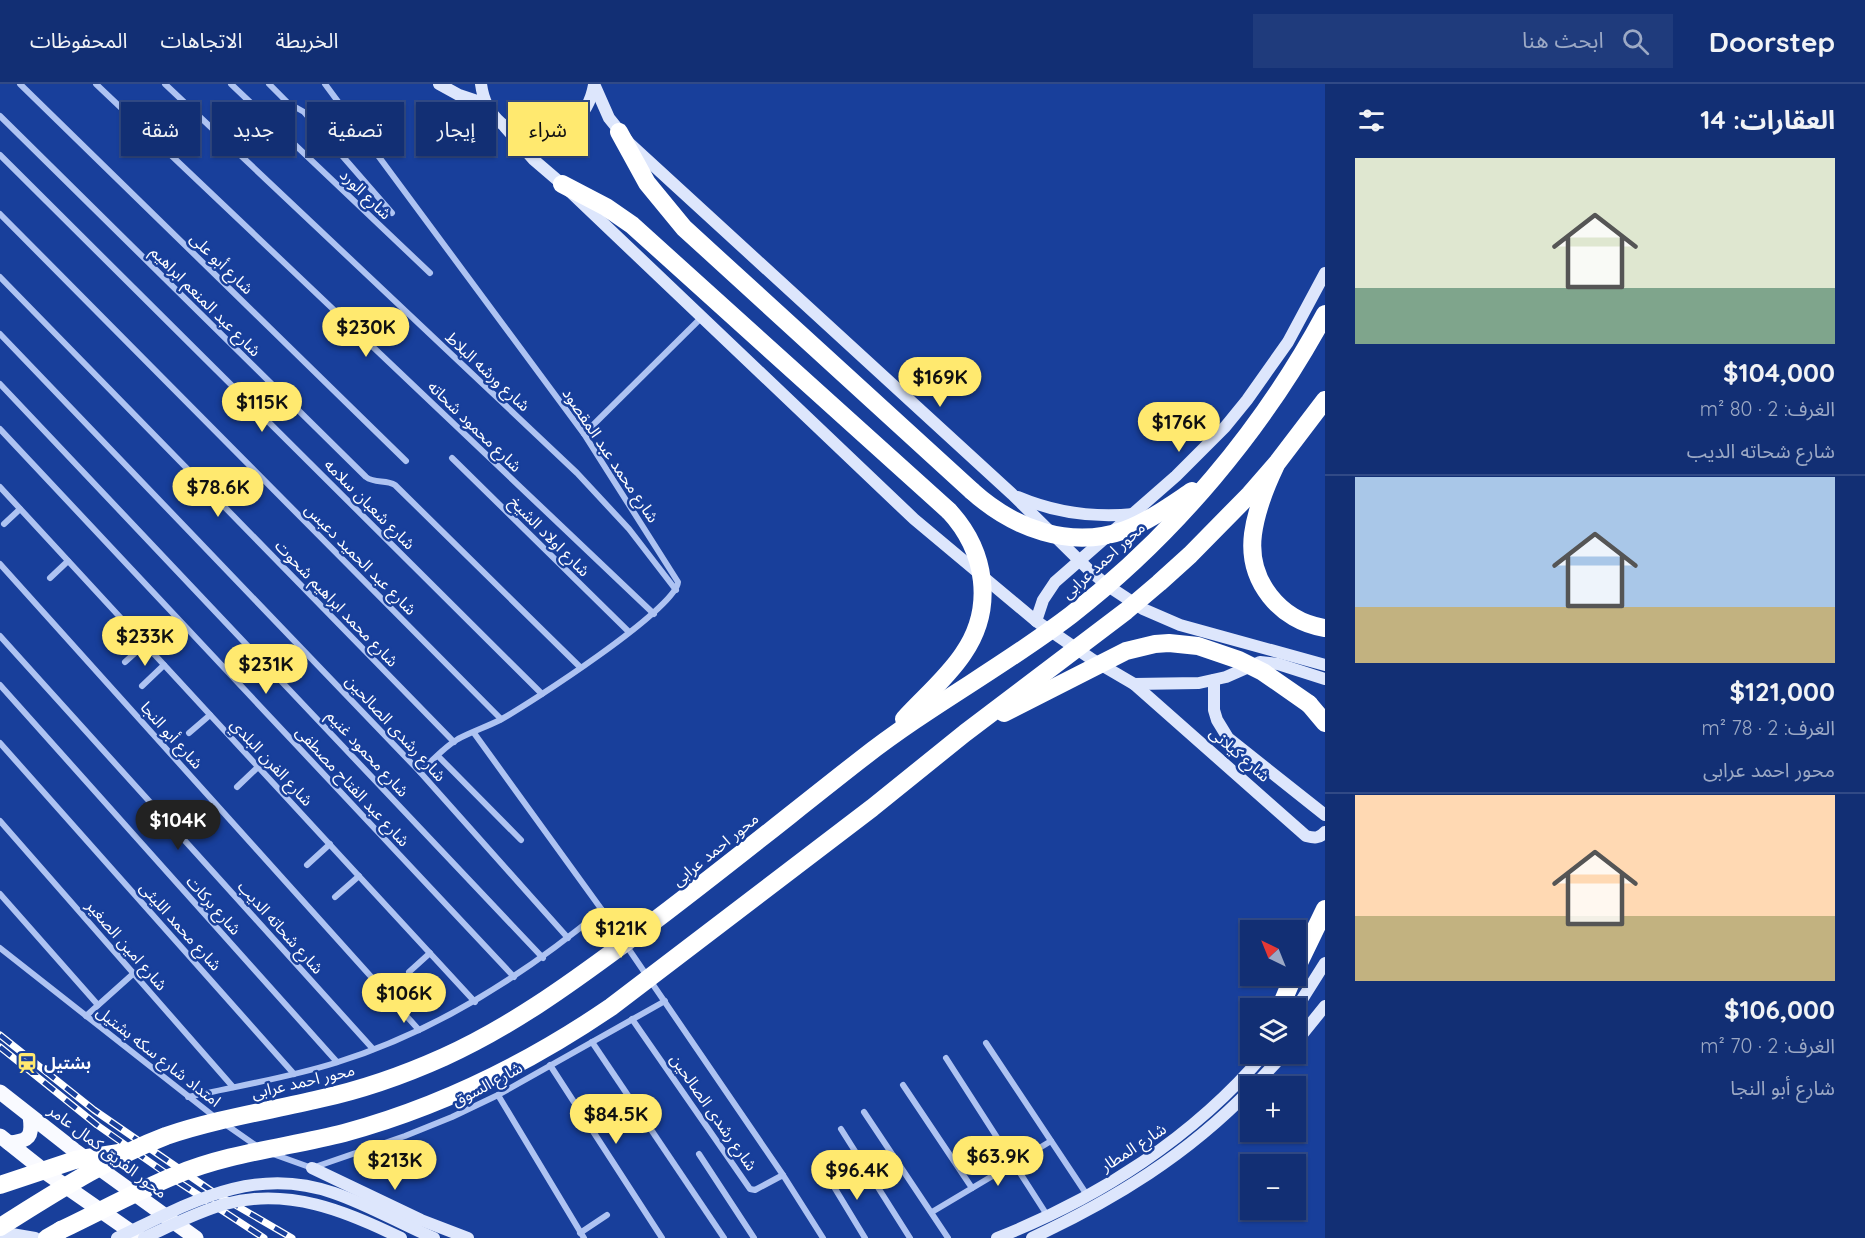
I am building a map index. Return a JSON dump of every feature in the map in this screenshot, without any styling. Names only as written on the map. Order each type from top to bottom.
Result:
[{"type":"highway","points":[[619,132],[647,183],[684,228],[997,512],[1026,528],[1058,536],[1091,537],[1124,530],[1151,517],[1209,480]]},
{"type":"highway","points":[[562,184],[606,207],[632,225],[938,500],[967,533],[982,573],[982,602],[976,630],[954,667],[881,743]]},
{"type":"highway","name":"محور احمد عرابى","points":[[0,1230],[129,1151],[202,1126],[320,1099],[381,1082],[441,1059],[497,1031],[555,994],[678,904],[881,743],[1038,639],[1092,597],[1157,538],[1209,480],[1277,393],[1325,314]]},
{"type":"highway","points":[[47,1238],[177,1174],[346,1132],[386,1120],[466,1090],[545,1050],[611,1007],[873,808],[965,733],[1159,584],[1221,525],[1277,463],[1325,400]]},
{"type":"highway","points":[[1277,463],[1263,498],[1253,534],[1253,560],[1269,595],[1282,609],[1298,620],[1325,628]]},
{"type":"highway","points":[[965,733],[1126,651],[1169,643],[1212,650],[1263,672],[1309,704],[1325,723]]},
{"type":"highway","points":[[1306,948],[1325,909]]},
{"type":"highway","points":[[0,1185],[75,1160],[129,1151]]},
{"type":"main road","name":"محور الفريق كمال عامر","points":[[0,1092],[74,1150],[196,1238]]},
{"type":"main road","points":[[4,1140],[23,1142],[29,1136],[32,1126],[30,1116]]},
{"type":"main road","points":[[4,1140],[48,1174],[140,1238]]},
{"type":"main road","points":[[48,1174],[74,1150]]},
{"type":"street","name":"شارع أبو على","points":[[20,84],[406,461]]},
{"type":"street","name":"شارع محمود شحاته","points":[[96,84],[654,614]]},
{"type":"street","name":"شارع ورشه البلاط","points":[[165,84],[577,473],[629,529],[676,590]]},
{"type":"street","name":"شارع الورد","points":[[231,84],[430,273]]},
{"type":"street","points":[[269,84],[288,103],[304,112],[392,213]]},
{"type":"street","name":"شارع محمد عبد المقصود","points":[[326,84],[584,434],[677,579],[676,590]]},
{"type":"street","points":[[439,84],[459,95],[480,102]]},
{"type":"street","points":[[481,84],[486,102]]},
{"type":"street","points":[[505,127],[534,137],[565,129],[574,123],[588,106],[594,84]]},
{"type":"street","points":[[594,84],[603,107],[619,132],[1012,494],[1079,561],[1108,586],[1161,618],[1200,632],[1325,665]]},
{"type":"street","name":"شارع عبد المنعم ابراهيم","points":[[0,116],[366,477],[375,482],[388,481],[395,485],[580,667]]},
{"type":"street","points":[[496,119],[530,156],[914,519],[1036,621],[1093,660],[1134,684],[1199,683],[1226,677],[1260,662],[1278,664],[1325,679]]},
{"type":"street","name":"شارع شعبان سلامه","points":[[0,155],[542,694]]},
{"type":"street","name":"شارع عبد الحميد دعبس","points":[[0,214],[501,719]]},
{"type":"street","points":[[1036,621],[1048,591],[1063,574],[1134,514],[1201,452],[1248,400],[1288,342],[1325,273]]},
{"type":"street","name":"شارع محمد ابراهيم شحوت","points":[[0,277],[454,742]]},
{"type":"street","points":[[584,434],[702,317]]},
{"type":"street","name":"شارع رشدى الصالحين","points":[[0,334],[420,772],[568,938]]},
{"type":"street","name":"شارع محمود غنيم","points":[[0,384],[543,958]]},
{"type":"street","name":"شارع عبد الفتاح مصطفى","points":[[0,429],[514,977]]},
{"type":"street","name":"شارع اولاد الشيخ","points":[[452,458],[629,632]]},
{"type":"street","name":"شارع الفرن البلدي","points":[[0,487],[475,1002]]},
{"type":"street","points":[[1012,494],[1045,507],[1080,514],[1107,516],[1134,514]]},
{"type":"street","points":[[4,524],[20,509]]},
{"type":"street","points":[[50,578],[68,561]]},
{"type":"street","name":"شارع أبو النجا","points":[[0,564],[419,1030]]},
{"type":"street","points":[[420,772],[454,742],[501,719],[580,667],[654,614],[676,590]]},
{"type":"street","name":"شارع شحاته الديب","points":[[0,636],[373,1050]]},
{"type":"street","points":[[125,662],[145,644]]},
{"type":"street","points":[[142,686],[164,665]]},
{"type":"street","name":"شارع كيلانى","points":[[1214,680],[1214,710],[1228,738],[1325,815]]},
{"type":"street","name":"شارع كيلانى","points":[[1134,684],[1306,836],[1314,838],[1322,836],[1325,832]]},
{"type":"street","name":"شارع بركات","points":[[0,685],[337,1062]]},
{"type":"street","points":[[189,733],[210,715]]},
{"type":"street","points":[[474,733],[602,910],[783,1175]]},
{"type":"street","name":"شارع محمد الليثى","points":[[0,742],[294,1074]]},
{"type":"street","points":[[438,756],[521,840]]},
{"type":"street","points":[[237,788],[258,767]]},
{"type":"street","name":"شارع امين الصغير","points":[[0,821],[233,1087]]},
{"type":"street","points":[[306,865],[330,844]]},
{"type":"street","points":[[335,897],[359,876]]},
{"type":"street","points":[[0,894],[98,1005]]},
{"type":"street","points":[[188,1097],[294,1074],[337,1062],[373,1050],[419,1030],[475,1002],[543,958],[602,910]]},
{"type":"street","name":"امتداد شارع سكه بشتيل","points":[[0,948],[188,1097],[244,1138],[266,1151],[312,1168]]},
{"type":"street","points":[[409,972],[430,953]]},
{"type":"street","points":[[1303,998],[1325,963]]},
{"type":"street","points":[[86,1016],[134,973]]},
{"type":"street","name":"شارع السوق","points":[[312,1168],[421,1130],[498,1095],[665,1001]]},
{"type":"street","points":[[1306,1030],[1325,1006]]},
{"type":"street","name":"شارع رشدى الصالحين","points":[[632,1019],[750,1189],[755,1190],[783,1175],[823,1238]]},
{"type":"street","points":[[592,1042],[724,1238]]},
{"type":"street","points":[[986,1043],[1087,1196]]},
{"type":"street","points":[[946,1058],[1047,1216]]},
{"type":"street","name":"شارع المطار","points":[[997,1238],[1087,1196],[1127,1172],[1183,1134],[1220,1102],[1254,1064]]},
{"type":"street","name":"شارع المطار","points":[[1263,1076],[1274,1064]]},
{"type":"street","points":[[550,1065],[662,1238]]},
{"type":"street","points":[[903,1085],[972,1188]]},
{"type":"street","points":[[498,1095],[582,1235],[607,1215]]},
{"type":"street","name":"شارع المطار","points":[[1032,1238],[1094,1208],[1150,1174],[1194,1142],[1240,1100]]},
{"type":"street","points":[[864,1112],[948,1238]]},
{"type":"street","points":[[841,1129],[910,1238]]},
{"type":"street","points":[[932,1212],[1051,1141]]},
{"type":"street","points":[[699,1154],[754,1238]]},
{"type":"street","points":[[312,1168],[421,1220],[468,1238]]},
{"type":"street","points":[[828,1177],[865,1238]]},
{"type":"street","points":[[117,1238],[206,1195],[243,1185],[278,1183],[314,1187],[332,1192],[434,1238]]},
{"type":"street","points":[[144,1238],[225,1204],[273,1198],[327,1206],[402,1238]]},
{"type":"street","points":[[0,1230],[35,1238]]},
{"type":"railway","points":[[0,1035],[94,1110],[213,1192],[292,1238]]},
{"type":"railway","points":[[0,1047],[97,1125],[264,1238]]},
{"type":"place","name":"بشتيل","points":[[27,1063]]}]
